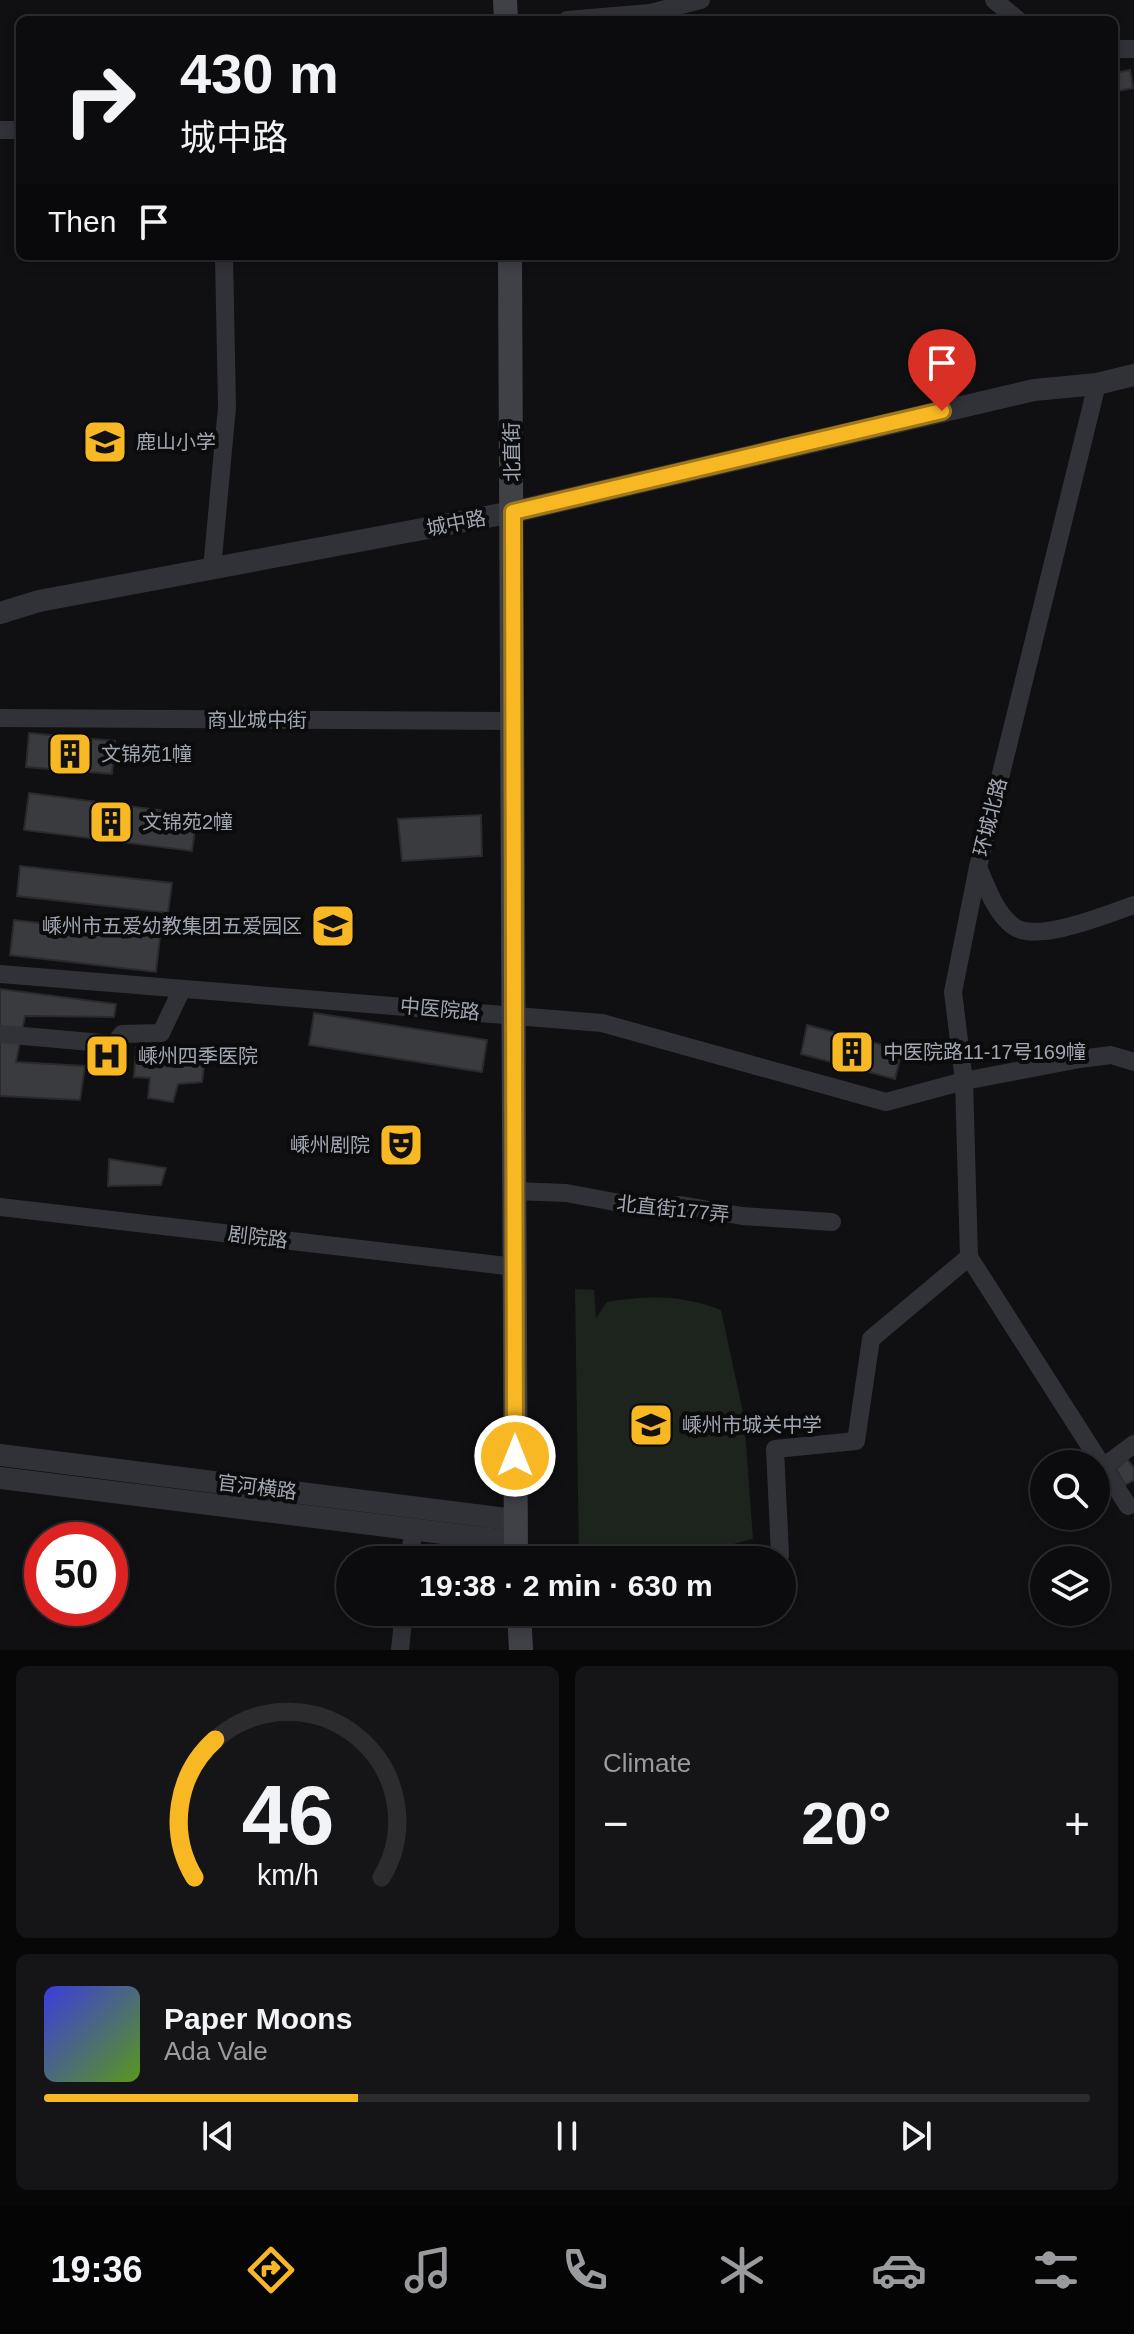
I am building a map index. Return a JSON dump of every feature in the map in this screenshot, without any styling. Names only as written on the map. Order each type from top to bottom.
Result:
[{"type":"main road","name":"北直街","points":[[510,260],[515,1541]]},
{"type":"main road","points":[[520,1626],[521,1650]]},
{"type":"street","points":[[614,16],[650,13],[701,0]]},
{"type":"street","points":[[994,0],[1013,16]]},
{"type":"street","points":[[212,569],[227,407],[224,260]]},
{"type":"street","name":"城中路","points":[[0,613],[39,601],[513,512],[1034,390],[1134,378]]},
{"type":"street","name":"环城北路","points":[[969,1257],[964,1081],[953,992],[978,867],[1097,384]]},
{"type":"street","name":"商业城中街","points":[[0,718],[514,721]]},
{"type":"street","points":[[978,867],[996,907],[1015,928],[1045,933],[1134,905]]},
{"type":"street","name":"中医院路","points":[[0,974],[602,1023],[886,1102],[964,1081],[1111,1055],[1134,1062]]},
{"type":"street","points":[[0,1034],[114,1044],[122,1034],[161,1033],[182,989]]},
{"type":"street","name":"北直街177弄","points":[[515,1191],[566,1193],[642,1207],[681,1205],[742,1216],[832,1222]]},
{"type":"street","name":"剧院路","points":[[0,1207],[515,1267]]},
{"type":"street","points":[[780,1546],[775,1449],[856,1441],[871,1339],[969,1257],[1092,1450]]},
{"type":"street","points":[[1110,1462],[1134,1444]]},
{"type":"street","name":"官河横路","points":[[0,1455],[515,1541]]},
{"type":"street","name":"官河横路","points":[[0,1478],[515,1541]]},
{"type":"street","points":[[1110,1478],[1128,1506]]},
{"type":"street","points":[[411,1546],[413,1530]]},
{"type":"street","points":[[400,1650],[403,1626]]},
{"type":"shaded area","name":"嵊州市城关中学","points":[[575,1289],[594,1290],[596,1318],[607,1302],[637,1298],[679,1299],[721,1310],[744,1417],[753,1539],[725,1546],[579,1546]]},
{"type":"building","points":[[1130,70],[1133,88],[1118,91],[1118,72]]},
{"type":"building","name":"文锦苑1幢","points":[[29,733],[115,741],[112,774],[26,767]]},
{"type":"building","name":"文锦苑2幢","points":[[29,793],[197,815],[192,851],[24,830]]},
{"type":"building","points":[[481,815],[482,856],[402,861],[398,819]]},
{"type":"building","points":[[20,866],[172,883],[168,913],[17,896]]},
{"type":"building","points":[[14,920],[160,937],[156,972],[10,955]]},
{"type":"building","points":[[0,989],[116,1004],[114,1017],[25,1016],[16,1062],[85,1066],[80,1100],[0,1096]]},
{"type":"building","points":[[314,1013],[487,1040],[482,1072],[309,1045]]},
{"type":"building","name":"中医院路11-17号169幢","points":[[807,1025],[902,1050],[895,1079],[801,1054]]},
{"type":"building","points":[[136,1048],[205,1059],[202,1082],[178,1084],[173,1102],[148,1098],[150,1078],[134,1077]]},
{"type":"building","points":[[109,1159],[166,1168],[161,1185],[108,1186]]},
{"type":"building","points":[[1127,1459],[1134,1468],[1134,1480],[1125,1485],[1116,1469]]},
{"type":"place","name":"鹿山小学","points":[[105,442]]},
{"type":"place","name":"文锦苑1幢","points":[[70,754]]},
{"type":"place","name":"文锦苑2幢","points":[[111,822]]},
{"type":"place","name":"嵊州市五爱幼教集团五爱园区","points":[[333,926]]},
{"type":"place","name":"中医院路11-17号169幢","points":[[852,1052]]},
{"type":"place","name":"嵊州四季医院","points":[[107,1056]]},
{"type":"place","name":"嵊州剧院","points":[[401,1145]]},
{"type":"place","name":"嵊州市城关中学","points":[[651,1425]]},
{"type":"route","points":[[515,1456],[513,512],[942,411]]}]
